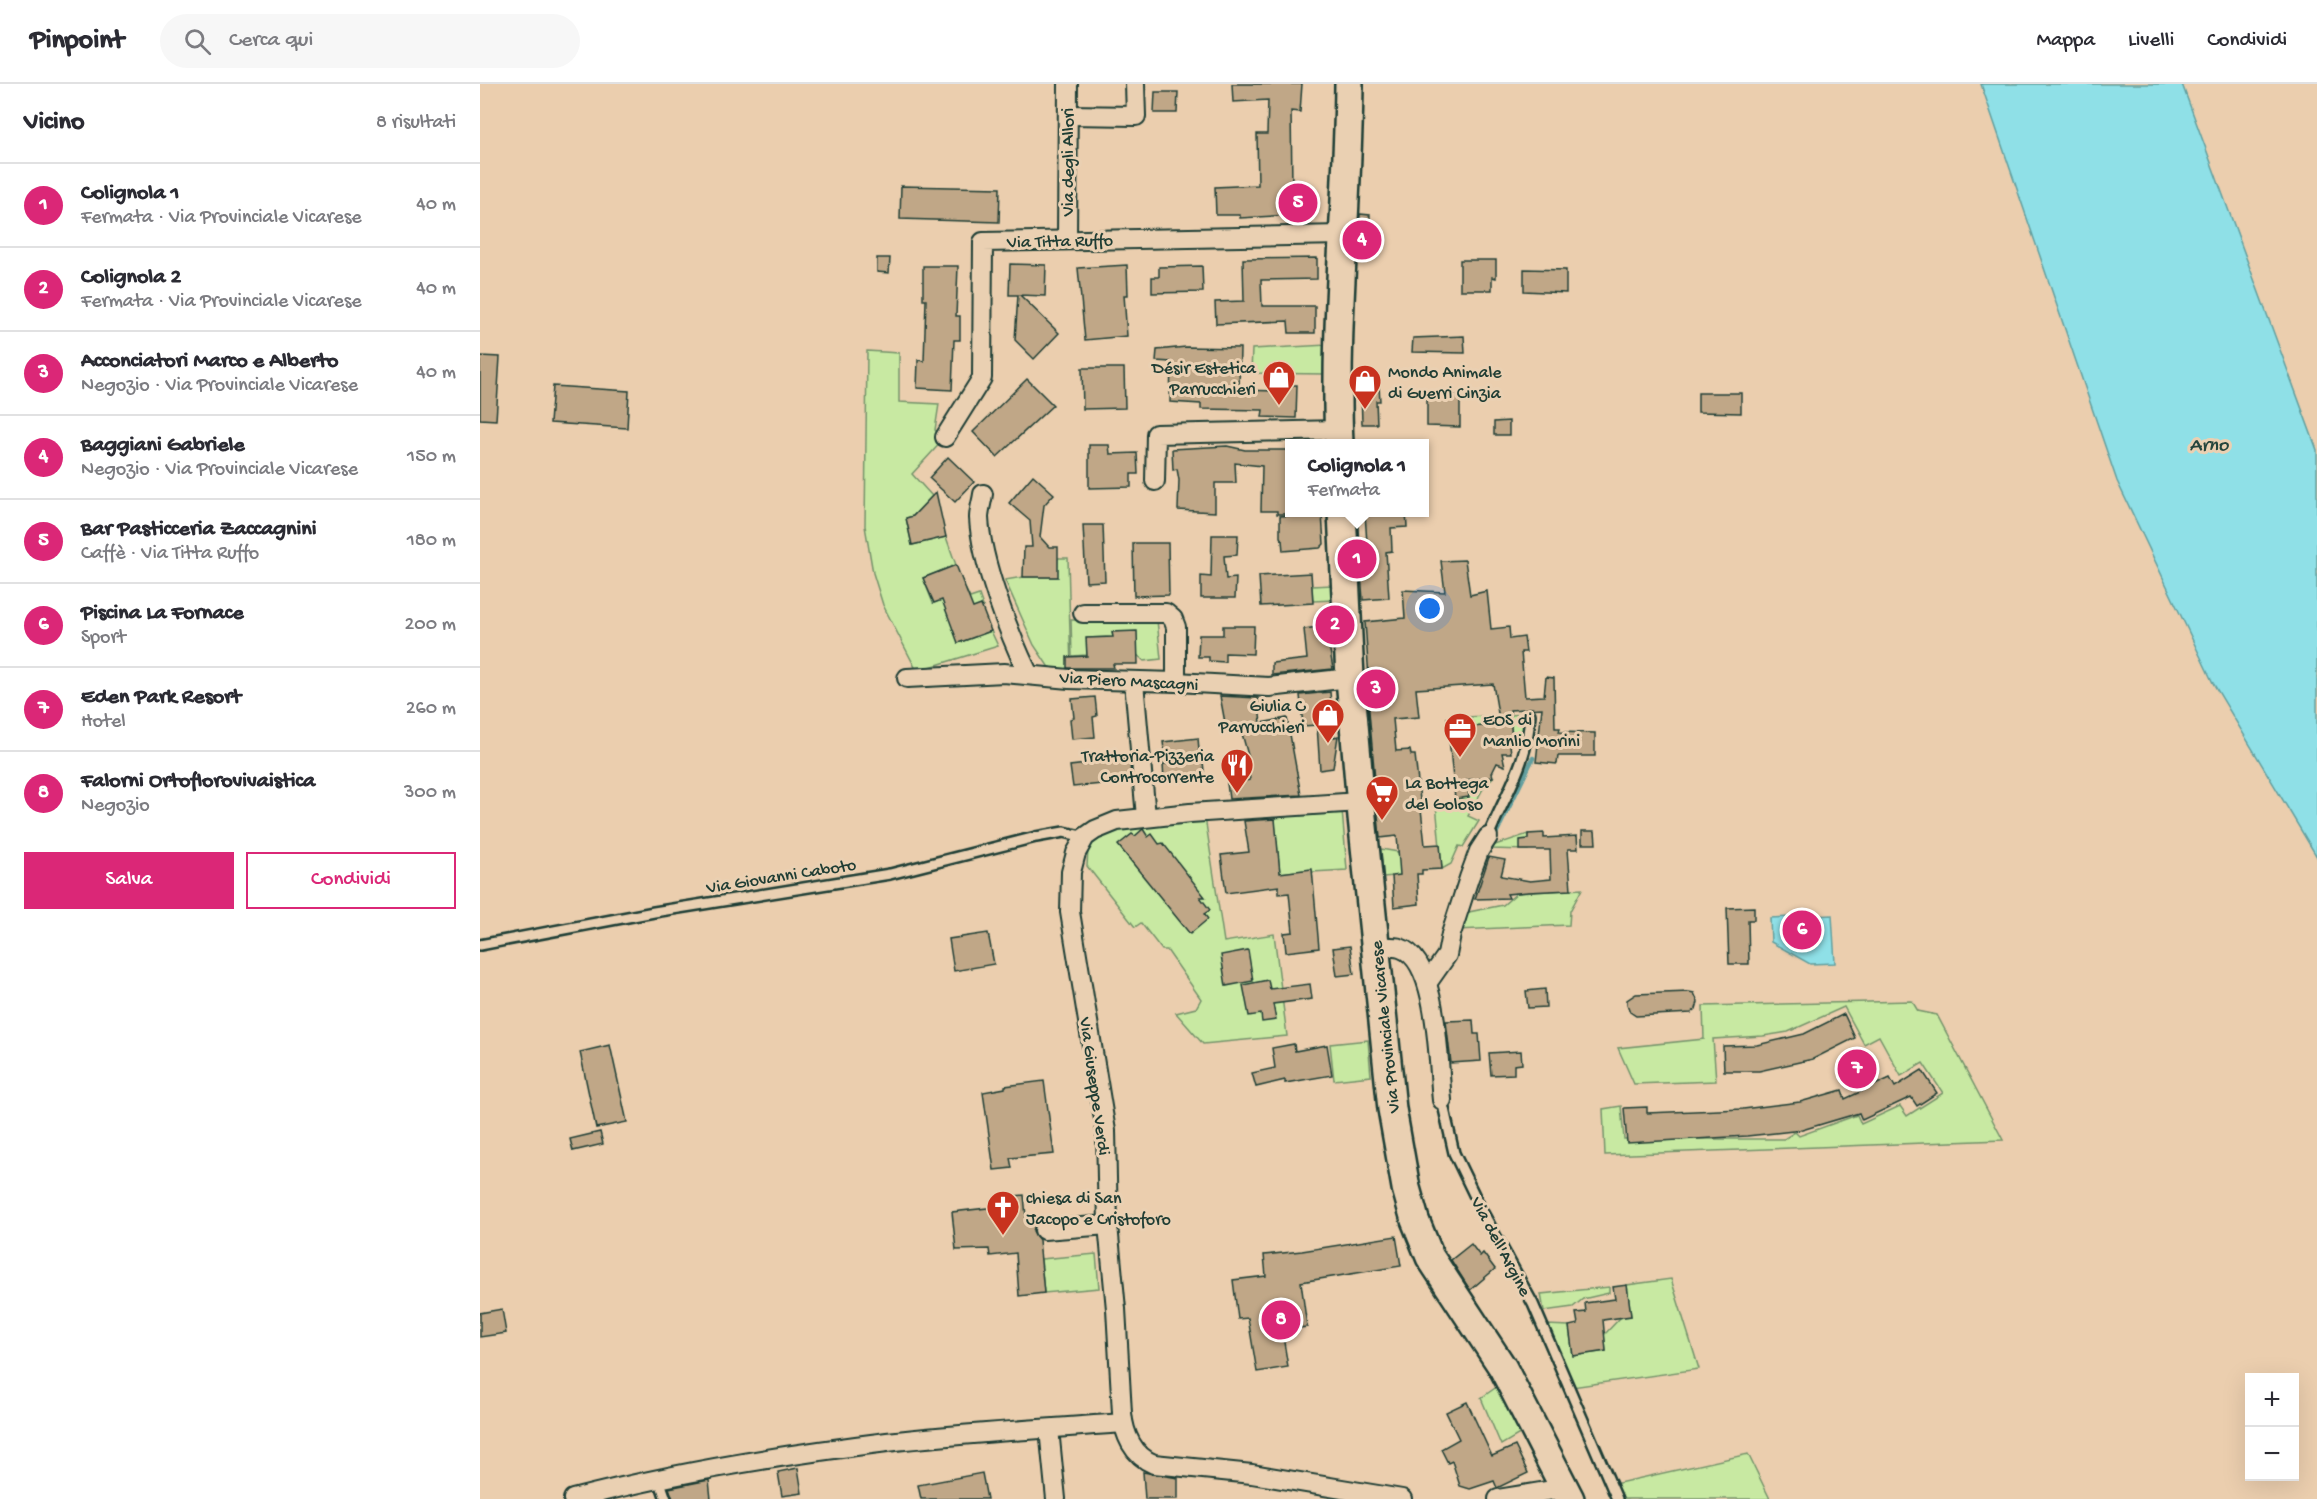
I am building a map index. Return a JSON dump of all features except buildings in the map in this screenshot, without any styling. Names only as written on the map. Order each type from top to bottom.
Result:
[{"type":"main road","points":[[1339,437],[1334,398],[1348,144],[1349,84]]},
{"type":"main road","name":"Via Provinciale Vicarese","points":[[1342,517],[1350,678],[1360,802],[1392,1109],[1399,1156],[1415,1221],[1437,1270],[1503,1368],[1567,1493]]},
{"type":"street","name":"Via degli Allori","points":[[1066,240],[1068,84]]},
{"type":"street","points":[[1068,115],[1136,117],[1135,84]]},
{"type":"street","name":"Via Titta Ruffo","points":[[945,437],[982,378],[983,242],[1343,236]]},
{"type":"street","points":[[1155,481],[1156,434],[1339,437]]},
{"type":"street","points":[[983,495],[979,515],[992,580],[1028,674]]},
{"type":"street","points":[[1083,613],[1166,613],[1173,618],[1176,627],[1176,682]]},
{"type":"street","name":"Via Piero Mascagni","points":[[907,678],[977,673],[1028,674],[1135,686],[1176,682],[1269,687],[1350,678]]},
{"type":"street","points":[[1135,686],[1146,817]]},
{"type":"street","points":[[1085,837],[1104,824],[1146,817],[1360,802]]},
{"type":"street","name":"Via Giuseppe Verdi","points":[[1085,837],[1076,853],[1071,872],[1070,912],[1106,1131],[1108,1225],[1123,1423],[1134,1448],[1144,1459],[1154,1464],[1252,1474],[1402,1499]]},
{"type":"street","points":[[1428,982],[1447,955],[1451,934],[1471,870],[1488,837]]},
{"type":"street","name":"Via dell'Argine","points":[[1376,947],[1400,948],[1408,952],[1418,963],[1428,982],[1442,1100]]},
{"type":"street","points":[[1044,1230],[1108,1225]]},
{"type":"street","points":[[573,1499],[659,1479],[763,1460],[888,1442],[1123,1423]]},
{"type":"street","points":[[1049,1429],[1056,1499]]},
{"type":"street","points":[[1498,1499],[1567,1493]]},
{"type":"lane","points":[[1488,837],[1518,773],[1530,734],[1530,714]]},
{"type":"lane","name":"Via Giovanni Caboto","points":[[480,945],[654,912],[890,874],[1064,832],[1085,837]]},
{"type":"lane","name":"Via dell'Argine","points":[[1442,1100],[1458,1162],[1533,1304],[1617,1499]]},
{"type":"lane","points":[[659,1479],[666,1499]]},
{"type":"green space","points":[[1327,345],[1327,374],[1251,373],[1252,349]]},
{"type":"green space","points":[[867,351],[899,353],[899,402],[939,404],[935,430],[944,439],[912,474],[932,496],[913,516],[906,518],[912,545],[946,537],[956,565],[923,578],[933,603],[966,590],[970,598],[979,595],[983,606],[981,605],[958,643],[991,631],[998,646],[917,671],[883,605],[873,573],[865,526]]},
{"type":"green space","points":[[1058,558],[1068,558],[1071,671],[1055,671],[1048,666],[1034,645],[1005,580],[1023,577],[1057,577]]},
{"type":"green space","points":[[1333,585],[1334,600],[1313,601],[1312,586]]},
{"type":"green space","points":[[1071,620],[1157,620],[1161,659],[1144,661],[1112,632],[1113,637],[1087,638],[1087,655],[1072,656]]},
{"type":"green space","points":[[1528,714],[1518,766],[1520,739],[1512,739],[1511,724],[1470,740],[1467,717]]},
{"type":"green space","points":[[1493,777],[1483,789],[1468,816],[1479,821],[1463,847],[1459,846],[1451,864],[1442,869],[1436,804],[1455,802],[1467,780]]},
{"type":"green space","points":[[1342,810],[1347,870],[1312,872],[1311,869],[1280,873],[1274,814]]},
{"type":"green space","points":[[1205,817],[1224,942],[1274,934],[1287,1036],[1203,1044],[1176,1013],[1196,1008],[1201,999],[1167,950],[1162,950],[1141,923],[1135,927],[1087,866],[1088,849],[1097,839],[1114,830]]},
{"type":"green space","points":[[1528,834],[1528,850],[1491,849],[1492,846]]},
{"type":"green space","points":[[1381,849],[1398,852],[1407,875],[1383,877]]},
{"type":"green space","points":[[1582,889],[1570,911],[1569,925],[1457,930],[1464,913],[1503,905],[1517,893]]},
{"type":"green space","points":[[1912,1001],[1918,1011],[1937,1015],[2003,1140],[1605,1155],[1603,1109],[1621,1106],[1624,1139],[1784,1139],[1795,1132],[1799,1136],[1857,1115],[1861,1124],[1900,1106],[1907,1116],[1943,1093],[1923,1063],[1901,1076],[1879,1036],[1864,1044],[1844,1007],[1788,1032],[1713,1039],[1716,1081],[1634,1084],[1618,1048],[1704,1039],[1703,1006]]},
{"type":"green space","points":[[1368,1040],[1371,1076],[1334,1080],[1330,1044]]},
{"type":"green space","points":[[1096,1254],[1099,1288],[1044,1293],[1041,1259]]},
{"type":"green space","points":[[1671,1279],[1699,1369],[1572,1387],[1547,1325],[1569,1326],[1573,1356],[1606,1351],[1604,1335],[1621,1317],[1631,1316],[1627,1285]]},
{"type":"green space","points":[[1609,1287],[1609,1293],[1583,1299],[1573,1307],[1544,1311],[1541,1294]]},
{"type":"green space","points":[[1498,1386],[1523,1432],[1501,1445],[1481,1398]]},
{"type":"green space","points":[[1748,1454],[1770,1499],[1621,1499],[1614,1484]]},
{"type":"water","name":"Arno","points":[[1981,84],[2182,84],[2317,450],[2317,857],[2213,683],[2117,481]]},
{"type":"water","points":[[1832,915],[1835,963],[1810,964],[1771,942],[1770,918]]},
{"type":"waterway","points":[[1494,838],[1533,758]]},
{"type":"place","name":"Bar Pasticceria Zaccagnini","points":[[1298,203]]},
{"type":"place","name":"Baggiani Gabriele","points":[[1362,240]]},
{"type":"place","name":"Désir Estetica Parrucchieri","points":[[1279,406]]},
{"type":"place","name":"Mondo Animale di Guerri Cinzia","points":[[1365,410]]},
{"type":"place","name":"Colignola 1","points":[[1357,559]]},
{"type":"place","name":"Colignola 2","points":[[1335,625]]},
{"type":"place","name":"Acconciatori Marco e Alberto","points":[[1376,689]]},
{"type":"place","name":"Giulia C Parrucchieri","points":[[1328,744]]},
{"type":"place","name":"EOS di Manlio Morini","points":[[1460,758]]},
{"type":"place","name":"Trattoria-Pizzeria Controcorrente","points":[[1237,794]]},
{"type":"place","name":"La Bottega del Goloso","points":[[1382,821]]},
{"type":"place","name":"Piscina La Fornace","points":[[1802,930]]},
{"type":"place","name":"Eden Park Resort","points":[[1857,1069]]},
{"type":"place","name":"chiesa di San Jacopo e Cristoforo","points":[[1003,1236]]},
{"type":"place","name":"Falorni Ortoflorovivaistica","points":[[1281,1320]]}]
